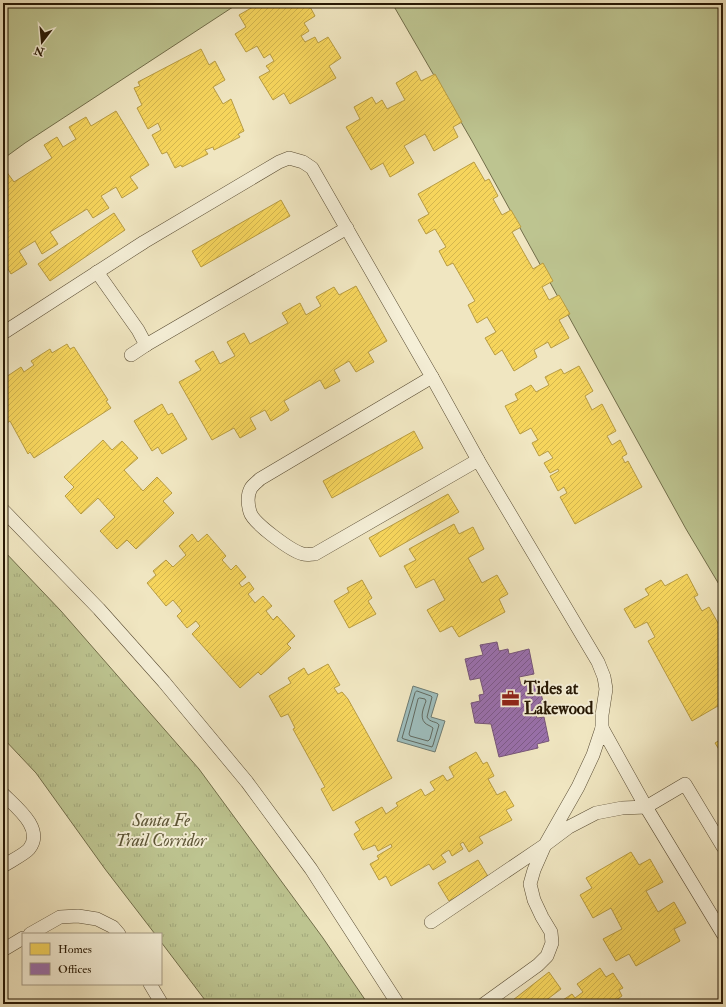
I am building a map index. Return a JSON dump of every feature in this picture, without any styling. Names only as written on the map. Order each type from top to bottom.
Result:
[{"type":"lane","points":[[3,333],[144,242],[279,162],[289,158],[303,162],[312,168],[478,460],[598,662],[604,677],[606,690],[602,715],[602,728],[593,755],[578,787],[545,845],[534,870],[530,884],[534,900],[551,932],[552,943],[547,956],[484,1004]]},
{"type":"lane","points":[[131,355],[347,228]]},
{"type":"lane","points":[[97,272],[138,330],[146,345]]},
{"type":"lane","points":[[432,377],[260,479],[251,488],[248,501],[250,514],[268,532],[286,546],[302,554],[315,554],[478,460]]},
{"type":"lane","points":[[3,510],[100,609],[164,682],[247,782],[311,869],[398,1004]]},
{"type":"lane","points":[[602,728],[646,807],[723,934]]},
{"type":"lane","points":[[431,922],[545,845],[568,827],[596,813],[622,808],[646,807],[685,784],[723,847]]},
{"type":"lane","points":[[3,794],[27,818],[33,830],[34,840],[28,850],[3,866]]},
{"type":"lane","points":[[32,933],[60,917],[78,916],[97,919],[113,927],[118,933]]},
{"type":"lane","points":[[3,950],[22,939]]},
{"type":"lane","points":[[151,985],[162,1004]]},
{"type":"green space","points":[[3,3],[239,3],[25,143],[3,159]]},
{"type":"green space","points":[[392,3],[723,3],[723,591],[686,529],[472,141]]},
{"type":"green space","name":"Santa Fe Trail Corridor","points":[[3,550],[61,611],[199,769],[323,938],[368,1004],[208,1004],[162,943],[162,933],[154,933],[105,869],[36,773],[3,738]]},
{"type":"water","points":[[413,686],[438,694],[431,717],[445,721],[435,752],[397,741]]},
{"type":"building: Homes","points":[[260,3],[308,3],[315,16],[304,23],[309,31],[301,36],[305,42],[315,37],[318,43],[328,37],[341,58],[329,66],[336,78],[290,104],[284,93],[273,100],[259,77],[270,71],[266,66],[274,61],[270,54],[264,58],[257,46],[246,52],[235,34],[246,27],[239,15]]},
{"type":"building: Homes","points":[[201,49],[209,65],[215,61],[225,80],[213,87],[223,104],[231,99],[244,131],[238,134],[240,137],[214,150],[213,147],[205,150],[208,154],[182,167],[181,165],[175,168],[167,152],[162,154],[152,135],[161,130],[158,123],[148,129],[137,108],[142,105],[134,88],[140,86],[138,82]]},
{"type":"building: Homes","points":[[416,71],[421,81],[435,74],[462,122],[453,127],[458,137],[434,151],[425,134],[404,146],[414,163],[390,177],[383,163],[371,170],[346,127],[360,119],[354,107],[372,97],[376,104],[382,100],[387,109],[405,100],[396,83]]},
{"type":"building: Homes","points":[[116,111],[149,165],[130,177],[138,188],[122,198],[116,187],[101,196],[109,208],[93,218],[87,209],[50,232],[58,244],[42,254],[35,241],[19,251],[27,264],[11,274],[5,264],[3,265],[3,173],[6,171],[14,182],[52,158],[44,145],[57,137],[63,147],[76,139],[69,127],[86,117],[91,126]]},
{"type":"building: Homes","points":[[474,162],[485,181],[489,179],[498,196],[493,199],[502,215],[511,210],[521,227],[512,232],[533,269],[543,263],[553,281],[542,287],[549,300],[559,295],[570,314],[559,320],[569,338],[551,348],[548,342],[534,350],[537,357],[514,371],[502,350],[495,355],[485,338],[496,332],[487,317],[477,323],[468,305],[475,301],[453,263],[447,266],[439,251],[446,247],[435,229],[426,234],[418,220],[429,214],[418,194]]},
{"type":"building: Homes","points":[[281,200],[290,216],[201,267],[192,251]]},
{"type":"building: Homes","points":[[114,213],[125,230],[50,281],[38,264]]},
{"type":"building: Homes","points":[[356,286],[387,341],[368,352],[374,362],[356,372],[349,361],[334,370],[340,381],[325,389],[320,380],[284,401],[289,410],[271,421],[265,410],[250,418],[256,429],[240,438],[234,428],[212,440],[179,382],[201,370],[195,361],[213,351],[220,364],[235,356],[227,342],[244,333],[250,344],[288,323],[282,313],[300,303],[306,315],[321,306],[316,297],[334,287],[339,295]]},
{"type":"building: Homes","points":[[67,344],[70,349],[74,347],[108,400],[106,401],[111,408],[34,458],[30,452],[28,454],[10,421],[7,423],[3,416],[3,388],[7,385],[3,379],[21,367],[24,372],[34,365],[31,361],[50,349],[52,353]]},
{"type":"building: Homes","points":[[579,366],[593,391],[585,396],[592,410],[602,404],[616,431],[607,436],[612,445],[620,440],[627,454],[622,457],[625,463],[628,461],[642,487],[575,524],[560,497],[567,493],[564,487],[558,491],[550,476],[559,471],[558,469],[550,473],[544,463],[553,458],[548,451],[539,456],[532,443],[538,440],[531,428],[520,434],[505,406],[518,400],[515,394],[531,385],[536,392],[549,385],[545,377],[561,369],[564,374]]},
{"type":"building: Homes","points":[[162,404],[168,415],[172,413],[187,439],[162,454],[158,447],[152,451],[134,421]]},
{"type":"building: Homes","points":[[414,431],[423,448],[332,498],[323,481]]},
{"type":"building: Homes","points":[[103,440],[112,450],[122,441],[138,458],[124,470],[143,491],[157,477],[172,493],[163,501],[174,513],[136,549],[127,540],[117,549],[100,531],[115,517],[98,498],[81,514],[65,496],[74,487],[64,477]]},
{"type":"building: Homes","points":[[448,494],[459,512],[380,557],[369,538]]},
{"type":"building: Homes","points":[[454,524],[459,534],[473,527],[484,549],[468,558],[482,583],[497,575],[508,594],[499,599],[505,612],[459,637],[452,626],[440,632],[427,610],[445,600],[434,579],[416,588],[404,566],[416,560],[409,549]]},
{"type":"building: Homes","points":[[192,534],[198,542],[207,534],[226,556],[222,560],[231,570],[236,565],[246,577],[239,583],[242,587],[249,582],[254,589],[248,594],[255,603],[263,596],[272,606],[266,611],[273,620],[277,616],[295,636],[287,644],[291,648],[261,675],[258,672],[240,688],[192,634],[200,626],[196,621],[187,628],[177,616],[182,611],[173,600],[166,606],[147,583],[156,575],[153,571],[166,560],[173,567],[186,555],[179,546]]},
{"type":"building: Homes","points":[[687,574],[698,595],[694,597],[702,611],[709,607],[723,632],[723,703],[692,721],[648,641],[655,637],[647,622],[635,628],[624,609],[649,595],[645,589],[661,580],[665,586]]},
{"type":"building: Homes","points":[[362,580],[372,598],[368,601],[376,614],[349,628],[334,601],[349,592],[347,588]]},
{"type":"building: Homes","points":[[328,664],[340,685],[334,688],[338,694],[342,692],[348,699],[392,778],[333,811],[321,789],[325,787],[293,729],[295,728],[288,714],[281,717],[269,696],[291,683],[288,678],[304,668],[308,675]]},
{"type":"building: Homes","points":[[723,738],[723,756],[715,743]]},
{"type":"building: Homes","points":[[476,752],[483,764],[487,762],[494,776],[488,779],[497,795],[505,791],[514,806],[506,810],[512,820],[479,837],[483,843],[469,852],[463,842],[460,844],[463,849],[452,856],[449,850],[441,855],[446,862],[433,870],[429,864],[391,886],[386,876],[379,880],[370,864],[379,859],[377,856],[392,847],[391,844],[378,851],[375,845],[363,850],[354,834],[360,830],[355,822],[382,807],[386,814],[398,806],[396,803],[421,789],[425,796],[435,790],[430,782],[443,775],[447,781],[454,777],[449,767]]},
{"type":"building: Homes","points":[[631,852],[639,865],[650,859],[663,882],[646,891],[658,912],[674,902],[686,923],[674,929],[680,941],[636,966],[629,954],[616,961],[603,939],[622,929],[611,908],[593,918],[580,895],[592,888],[586,878]]},
{"type":"building: Homes","points":[[478,860],[489,878],[449,901],[438,883]]},
{"type":"building: Homes","points":[[600,968],[606,977],[613,973],[623,988],[619,990],[622,996],[616,1000],[619,1004],[562,1004],[560,1002],[572,994],[575,998],[583,992],[577,984]]},
{"type":"building: Homes","points":[[549,972],[561,989],[541,1004],[515,1004],[513,1000]]},
{"type":"building: Homes","points":[[633,1000],[636,1004],[625,1004]]},
{"type":"building: Offices","name":"Tides at Lakewood","points":[[497,642],[499,651],[508,649],[509,654],[529,649],[534,674],[519,677],[521,685],[538,681],[545,710],[535,712],[537,718],[544,717],[549,741],[537,744],[538,748],[499,757],[491,724],[475,723],[471,703],[480,701],[479,695],[484,694],[480,678],[470,680],[465,659],[483,655],[480,645]]},
{"type":"place","name":"Tides at Lakewood","points":[[511,698]]}]
